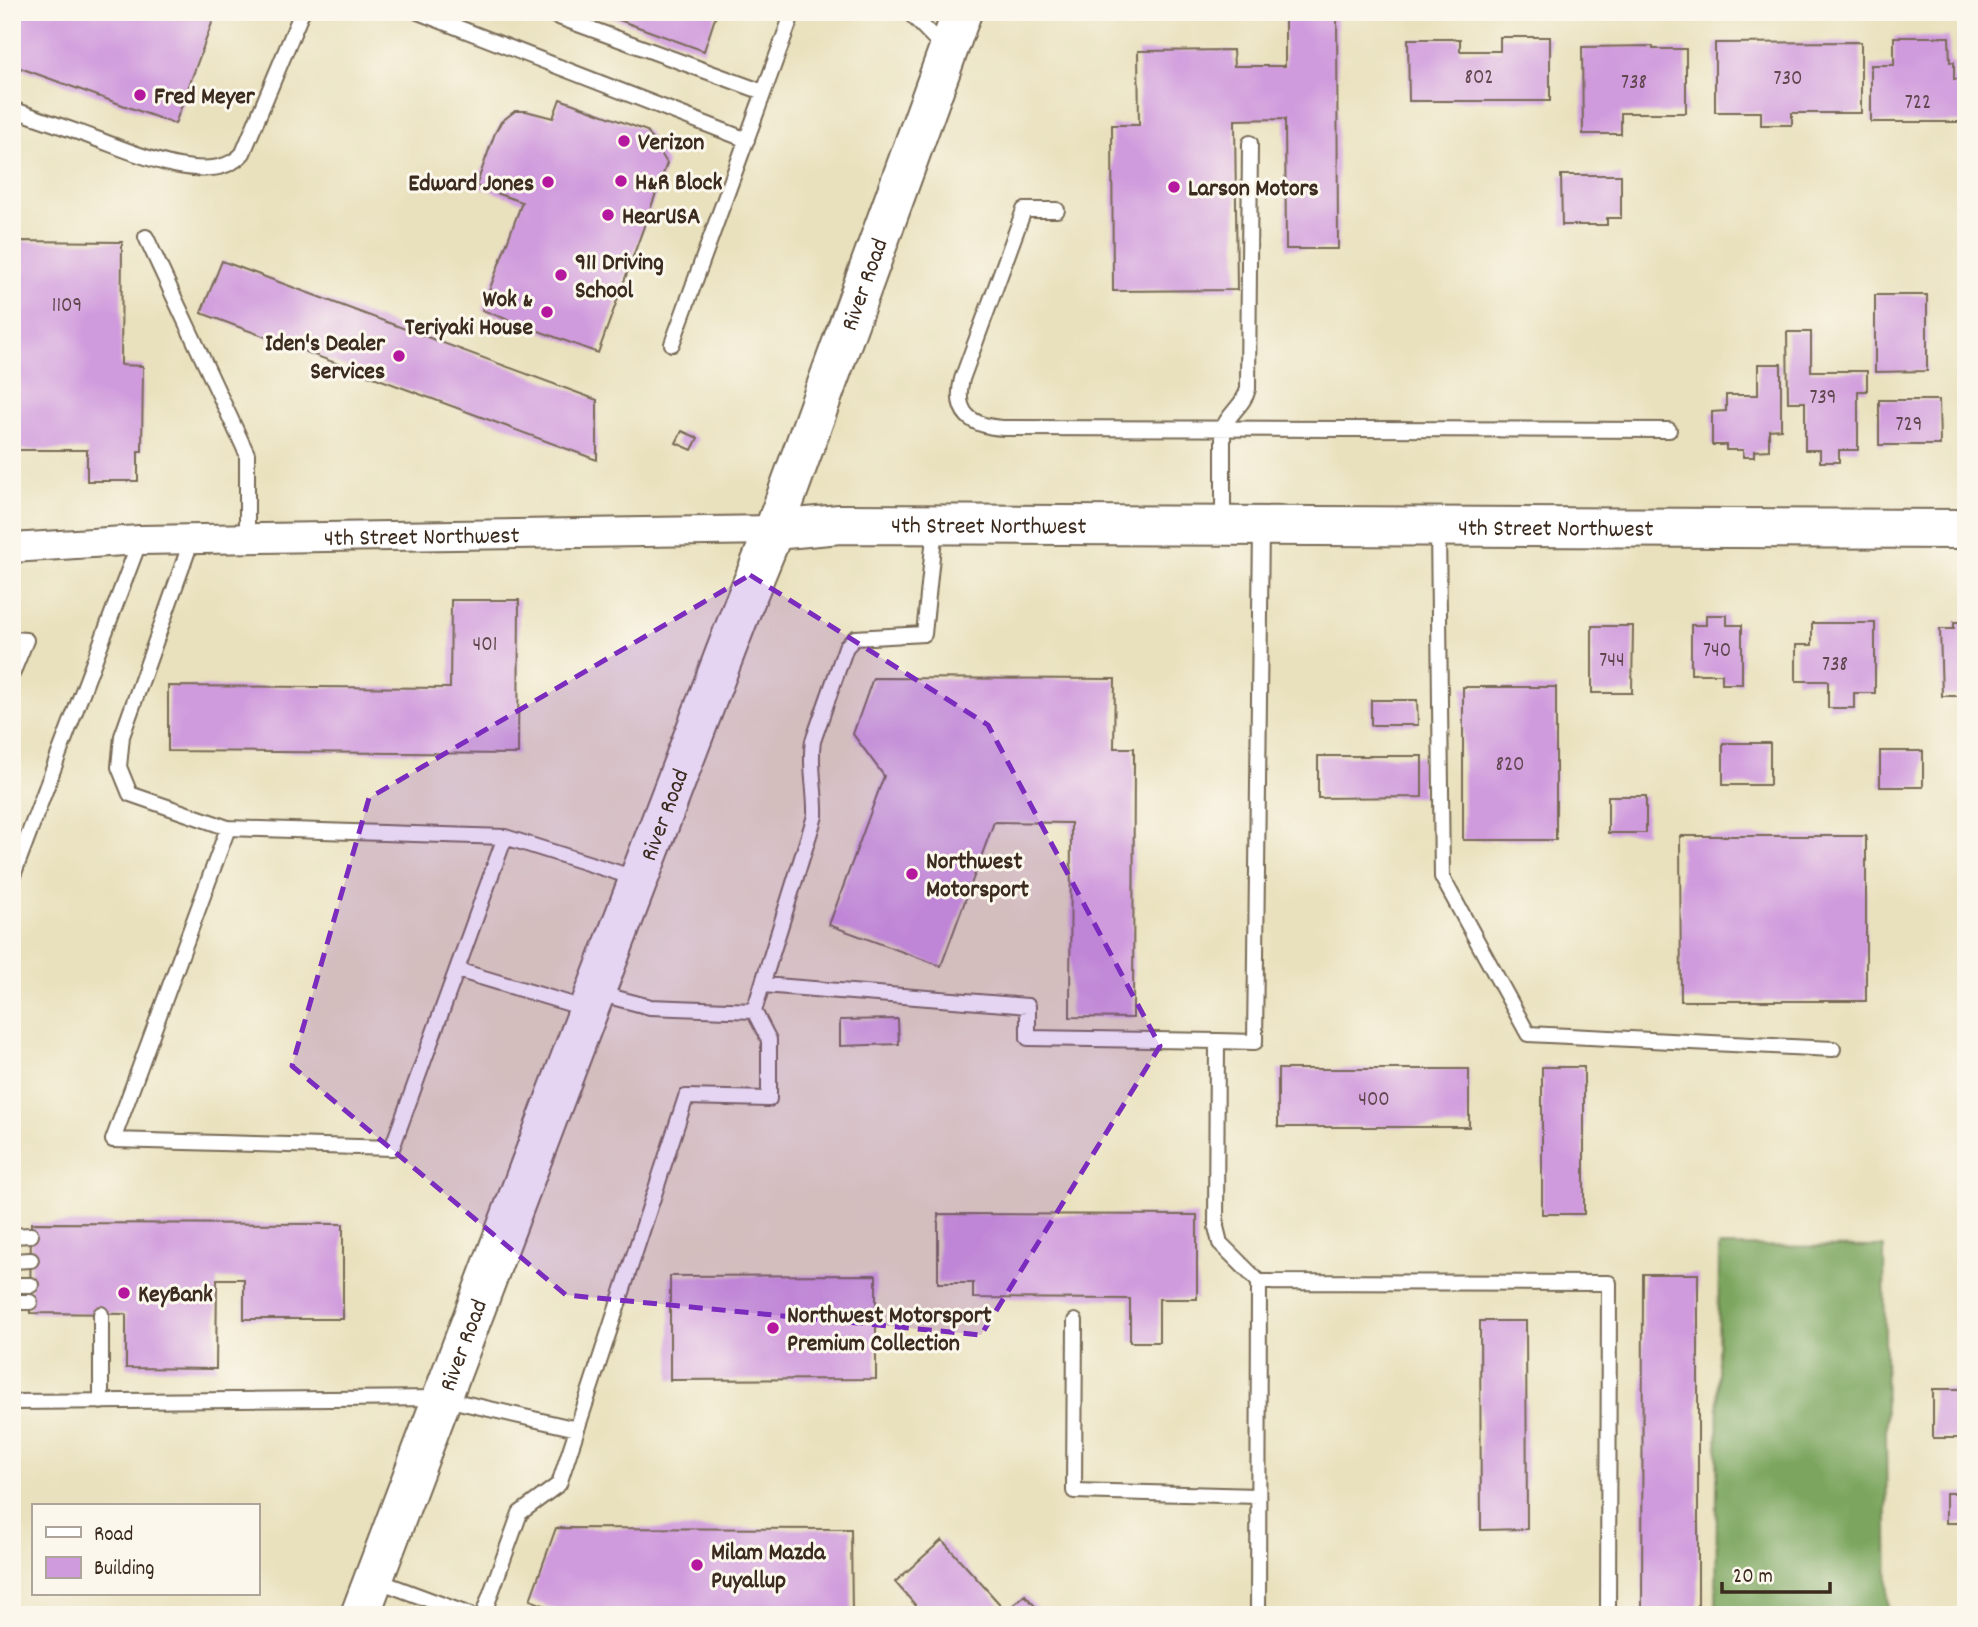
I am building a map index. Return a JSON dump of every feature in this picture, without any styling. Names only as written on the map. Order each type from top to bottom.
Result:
[{"type":"main road","name":"River Road","points":[[360,1615],[592,1001],[774,530],[962,12]]},
{"type":"main road","name":"4th Street Northwest","points":[[774,530],[840,524],[1966,529]]},
{"type":"street","name":"4th Street Northwest","points":[[12,548],[140,540],[774,530]]},
{"type":"lane","points":[[12,109],[166,163],[200,168],[230,164],[243,153],[302,12]]},
{"type":"lane","points":[[418,12],[747,140]]},
{"type":"lane","points":[[545,12],[764,92]]},
{"type":"lane","points":[[672,344],[793,12]]},
{"type":"lane","points":[[909,12],[947,51]]},
{"type":"lane","points":[[1223,526],[1223,428],[1227,418],[1242,403],[1248,389],[1250,143]]},
{"type":"lane","points":[[1057,210],[1024,210],[962,379],[960,399],[967,416],[982,425],[1003,428],[1669,430]]},
{"type":"lane","points":[[146,237],[247,454],[247,538]]},
{"type":"lane","points":[[483,1615],[520,1513],[559,1484],[685,1097],[769,1099],[769,1040],[754,1011],[816,816],[811,753],[813,741],[846,647],[855,638],[924,635],[936,525]]},
{"type":"lane","points":[[763,985],[1028,1006],[1028,1038],[1255,1042],[1261,527]]},
{"type":"lane","points":[[1438,527],[1442,877],[1528,1034],[1833,1049]]},
{"type":"lane","points":[[192,539],[122,736],[119,767],[130,794],[228,828],[505,837],[639,880]]},
{"type":"lane","points":[[12,878],[140,540]]},
{"type":"lane","points":[[12,639],[26,640],[12,674]]},
{"type":"lane","points":[[228,828],[113,1140],[392,1148],[505,837]]},
{"type":"lane","points":[[457,970],[592,1001],[650,1007],[754,1011]]},
{"type":"lane","points":[[1217,1041],[1216,1227],[1220,1243],[1259,1282],[1609,1283],[1608,1615]]},
{"type":"lane","points":[[12,1236],[31,1235]]},
{"type":"lane","points":[[12,1261],[31,1260]]},
{"type":"lane","points":[[1258,1615],[1259,1282]]},
{"type":"lane","points":[[12,1286],[31,1285]]},
{"type":"lane","points":[[12,1302],[30,1302]]},
{"type":"lane","points":[[100,1314],[101,1402]]},
{"type":"lane","points":[[1075,1321],[1074,1491],[1258,1496]]},
{"type":"lane","points":[[12,1402],[441,1398],[577,1429]]},
{"type":"lane","points":[[374,1579],[470,1615]]},
{"type":"highlighted area","points":[[750,575],[988,725],[1160,1046],[981,1335],[566,1295],[292,1066],[369,798]]},
{"type":"green space","points":[[1719,1246],[1884,1247],[1888,1615],[1716,1615]]},
{"type":"building","name":"Fred Meyer","points":[[12,12],[216,12],[175,124],[12,65]]},
{"type":"building","points":[[597,12],[717,12],[704,51]]},
{"type":"building","name":"Larson Motors","points":[[1285,12],[1337,12],[1338,249],[1286,249],[1285,119],[1235,120],[1237,290],[1113,291],[1112,125],[1139,125],[1138,51],[1233,50],[1234,66],[1285,66]]},
{"type":"building","points":[[1500,37],[1550,37],[1550,101],[1409,101],[1408,39],[1460,39],[1460,51],[1500,51]]},
{"type":"building","points":[[1894,37],[1949,37],[1954,79],[1966,79],[1966,122],[1871,122],[1871,65],[1894,65]]},
{"type":"building","points":[[1861,42],[1861,113],[1792,113],[1792,125],[1761,125],[1761,112],[1715,112],[1715,43]]},
{"type":"building","points":[[1653,46],[1653,49],[1686,49],[1686,113],[1621,113],[1621,134],[1583,134],[1582,47]]},
{"type":"building","points":[[560,99],[647,131],[667,163],[598,353],[482,310],[522,202],[476,186],[495,133],[501,122],[515,111],[553,118]]},
{"type":"building","points":[[1561,175],[1621,175],[1621,218],[1607,218],[1607,225],[1562,225]]},
{"type":"building","points":[[12,241],[122,242],[121,365],[143,366],[142,451],[138,451],[138,481],[87,481],[87,450],[12,450]]},
{"type":"building","name":"Iden's Dealer Services","points":[[222,261],[597,400],[597,460],[201,313]]},
{"type":"building","points":[[1875,295],[1927,295],[1927,371],[1875,372]]},
{"type":"building","points":[[1787,332],[1811,332],[1811,371],[1867,371],[1867,391],[1858,391],[1858,450],[1839,450],[1839,462],[1820,462],[1820,450],[1805,450],[1805,402],[1788,402]]},
{"type":"building","points":[[1758,364],[1781,364],[1781,429],[1769,430],[1769,450],[1754,451],[1754,457],[1743,457],[1743,450],[1726,450],[1726,445],[1712,445],[1712,412],[1726,411],[1726,395],[1758,395]]},
{"type":"building","points":[[1879,400],[1939,400],[1940,445],[1879,445]]},
{"type":"building","points":[[682,431],[698,438],[692,450],[676,443]]},
{"type":"building","points":[[451,600],[519,600],[518,754],[168,751],[168,686],[450,688]]},
{"type":"building","points":[[1706,615],[1727,615],[1727,625],[1742,625],[1742,684],[1722,684],[1722,674],[1691,674],[1691,625],[1706,625]]},
{"type":"building","points":[[1954,622],[1966,622],[1966,696],[1942,696],[1940,629],[1954,629]]},
{"type":"building","points":[[1812,623],[1875,623],[1875,693],[1854,693],[1854,708],[1828,708],[1828,681],[1796,681],[1796,645],[1812,645]]},
{"type":"building","points":[[1592,626],[1633,626],[1632,693],[1592,693]]},
{"type":"building","name":"Northwest Motorsport","points":[[873,678],[1115,679],[1114,748],[1134,748],[1133,1018],[1070,1017],[1071,823],[994,822],[941,966],[829,925],[884,776],[853,734]]},
{"type":"building","points":[[1463,687],[1556,687],[1556,840],[1463,840]]},
{"type":"building","points":[[1371,700],[1417,700],[1418,725],[1371,725]]},
{"type":"building","points":[[1961,733],[1966,733],[1966,768],[1961,768]]},
{"type":"building","points":[[1723,743],[1770,743],[1770,785],[1723,785]]},
{"type":"building","points":[[1880,751],[1923,751],[1923,787],[1880,787]]},
{"type":"building","points":[[1318,756],[1422,756],[1422,797],[1318,798]]},
{"type":"building","points":[[1608,796],[1646,796],[1646,833],[1608,833]]},
{"type":"building","points":[[1680,836],[1866,836],[1866,1001],[1681,1001]]},
{"type":"building","points":[[898,1019],[899,1044],[840,1046],[840,1020]]},
{"type":"building","points":[[1542,1067],[1584,1067],[1584,1214],[1542,1214]]},
{"type":"building","points":[[1278,1069],[1469,1069],[1469,1127],[1278,1127]]},
{"type":"building","points":[[938,1214],[1197,1215],[1197,1299],[1159,1299],[1159,1342],[1130,1342],[1130,1299],[973,1298],[973,1283],[938,1283]]},
{"type":"building","name":"KeyBank","points":[[31,1223],[343,1224],[343,1319],[244,1319],[244,1279],[217,1279],[216,1369],[126,1368],[126,1314],[30,1313]]},
{"type":"building","points":[[1643,1274],[1698,1274],[1698,1615],[1642,1615]]},
{"type":"building","name":"Northwest Motorsport Premium Collection","points":[[876,1275],[876,1379],[670,1380],[670,1276]]},
{"type":"building","points":[[1480,1321],[1526,1321],[1527,1529],[1481,1530]]},
{"type":"building","points":[[1933,1389],[1966,1389],[1966,1438],[1933,1438]]},
{"type":"building","points":[[1946,1493],[1966,1493],[1966,1523],[1946,1523]]},
{"type":"building","name":"Milam Mazda Puyallup","points":[[556,1528],[851,1529],[852,1615],[570,1615],[530,1600]]},
{"type":"building","points":[[942,1540],[1006,1611],[1025,1595],[1043,1615],[924,1615],[895,1582]]},
{"type":"place","name":"Fred Meyer","points":[[140,95]]},
{"type":"place","name":"Verizon","points":[[624,141]]},
{"type":"place","name":"H&R Block","points":[[621,181]]},
{"type":"place","name":"Edward Jones","points":[[548,182]]},
{"type":"place","name":"Larson Motors","points":[[1174,187]]},
{"type":"place","name":"HearUSA","points":[[608,215]]},
{"type":"place","name":"911 Driving School","points":[[561,275]]},
{"type":"place","name":"Wok & Teriyaki House","points":[[547,312]]},
{"type":"place","name":"Iden's Dealer Services","points":[[399,356]]},
{"type":"place","name":"Northwest Motorsport","points":[[912,874]]},
{"type":"place","name":"KeyBank","points":[[124,1293]]},
{"type":"place","name":"Northwest Motorsport Premium Collection","points":[[773,1328]]},
{"type":"place","name":"Milam Mazda Puyallup","points":[[697,1565]]}]
